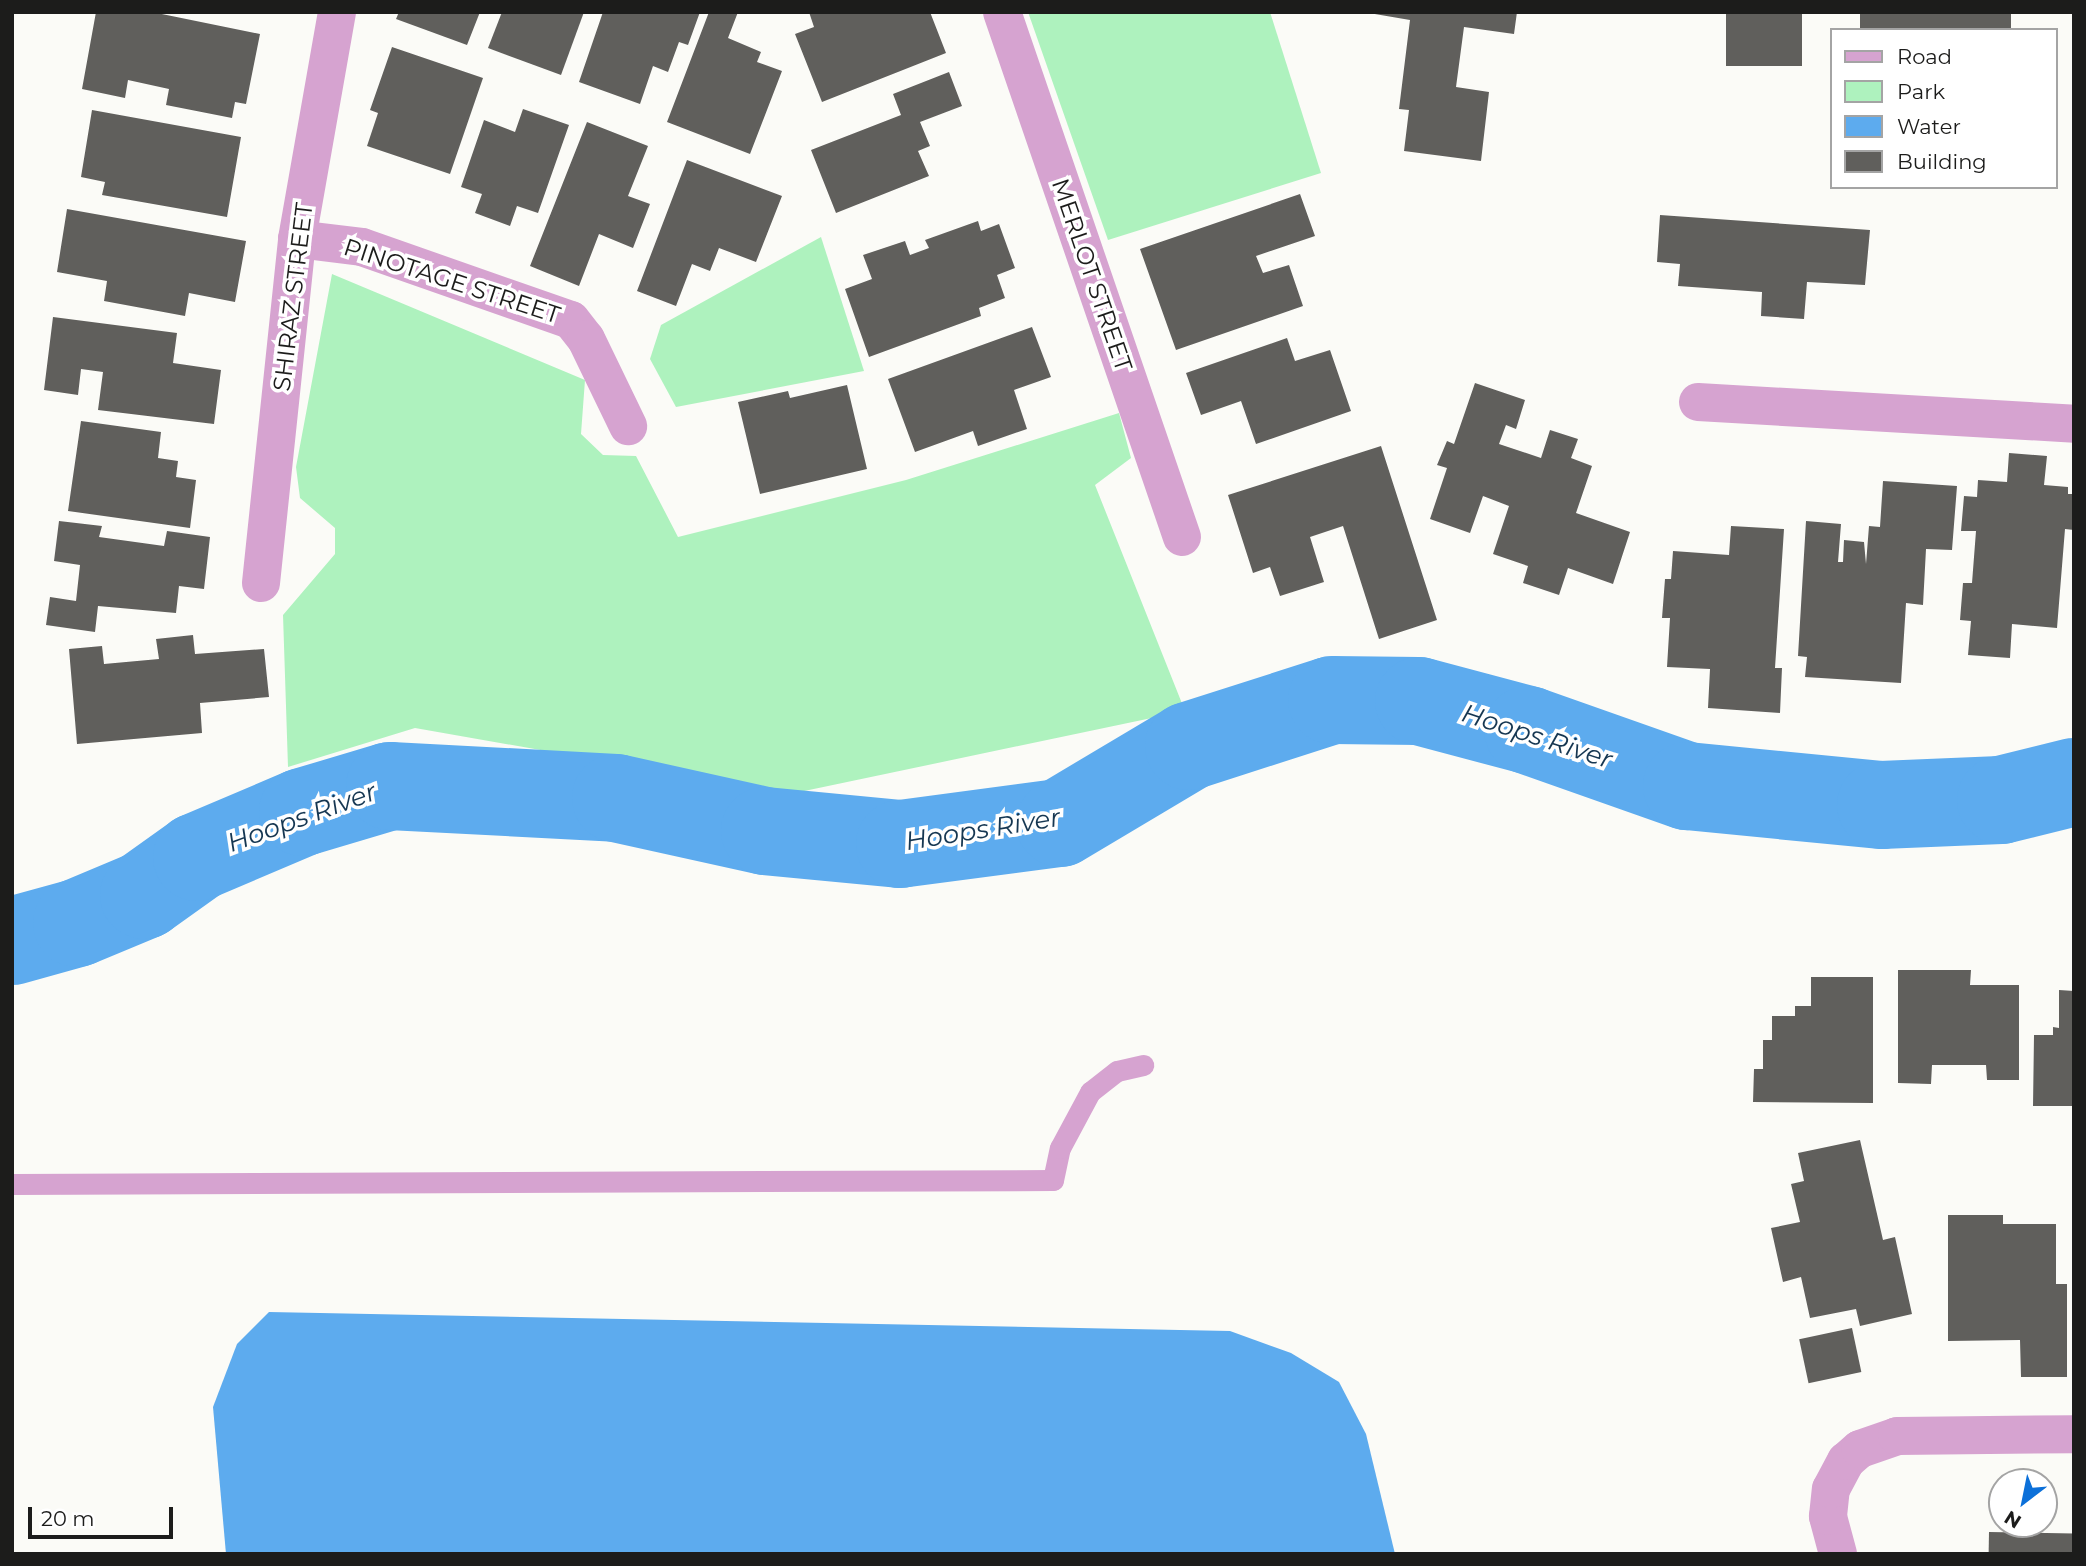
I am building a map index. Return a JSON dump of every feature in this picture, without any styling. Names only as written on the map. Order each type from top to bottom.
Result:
[{"type":"street","name":"SHIRAZ STREET","points":[[261,583],[297,239],[337,12]]},
{"type":"street","name":"MERLOT STREET","points":[[1002,12],[1181,537]]},
{"type":"street","name":"PINOTAGE STREET","points":[[297,239],[362,247],[571,320],[586,339],[628,426]]},
{"type":"street","points":[[1698,402],[2074,424]]},
{"type":"street","points":[[1838,1554],[1828,1516],[1837,1475],[1860,1449],[1897,1436],[2074,1434]]},
{"type":"lane","points":[[12,1184],[1053,1180],[1060,1148],[1090,1092],[1117,1071],[1143,1065]]},
{"type":"green space","points":[[1028,12],[1270,12],[1321,173],[1108,240]]},
{"type":"green space","points":[[821,237],[864,371],[676,407],[650,359],[661,325]]},
{"type":"green space","points":[[332,274],[585,380],[581,434],[603,455],[636,456],[678,537],[906,480],[1119,413],[1131,458],[1095,485],[1185,711],[790,794],[415,728],[288,767],[283,615],[335,554],[335,528],[300,498],[296,467]]},
{"type":"water","points":[[269,1312],[1230,1331],[1291,1353],[1339,1382],[1366,1434],[1395,1554],[226,1554],[213,1407],[237,1344]]},
{"type":"building","points":[[96,12],[152,12],[260,34],[246,104],[235,102],[232,118],[166,105],[169,89],[128,80],[125,98],[82,89]]},
{"type":"building","points":[[399,12],[480,12],[467,45],[396,19]]},
{"type":"building","points":[[502,12],[584,12],[561,75],[488,48]]},
{"type":"building","points":[[603,12],[700,12],[688,45],[679,42],[668,72],[653,66],[640,104],[579,82]]},
{"type":"building","points":[[709,12],[738,12],[728,38],[761,52],[757,62],[782,71],[750,154],[667,122]]},
{"type":"building","points":[[809,12],[930,12],[946,53],[822,102],[795,34],[814,27]]},
{"type":"building","points":[[1363,12],[1517,12],[1514,34],[1464,27],[1456,87],[1489,92],[1481,161],[1404,151],[1409,110],[1399,109],[1410,20]]},
{"type":"building","points":[[1726,12],[1802,12],[1802,66],[1726,66]]},
{"type":"building","points":[[1860,12],[2011,12],[2011,28],[1860,28]]},
{"type":"building","points":[[392,47],[483,78],[450,174],[367,146],[378,113],[370,110]]},
{"type":"building","points":[[949,72],[962,106],[920,122],[930,146],[918,151],[929,176],[836,213],[811,150],[901,115],[893,94]]},
{"type":"building","points":[[523,109],[569,125],[538,213],[517,206],[510,226],[475,213],[482,194],[461,187],[484,120],[515,132]]},
{"type":"building","points":[[92,110],[241,137],[227,217],[102,195],[105,182],[81,177]]},
{"type":"building","points":[[587,122],[648,146],[628,196],[650,204],[633,248],[599,234],[579,286],[530,266]]},
{"type":"building","points":[[687,160],[782,196],[756,262],[719,248],[710,271],[692,264],[676,306],[637,291]]},
{"type":"building","points":[[1300,194],[1315,236],[1256,256],[1263,273],[1289,265],[1303,306],[1176,350],[1140,249]]},
{"type":"building","points":[[67,209],[246,241],[235,302],[189,293],[185,316],[104,301],[107,281],[57,272]]},
{"type":"building","points":[[1660,215],[1870,230],[1865,285],[1807,282],[1804,319],[1761,316],[1762,292],[1678,286],[1680,264],[1657,262]]},
{"type":"building","points":[[978,221],[981,231],[999,224],[1015,268],[997,275],[1005,298],[979,308],[981,316],[869,357],[845,289],[872,279],[863,255],[905,241],[910,255],[929,248],[925,240]]},
{"type":"building","points":[[53,317],[177,333],[173,363],[221,370],[214,424],[98,410],[103,372],[81,369],[78,395],[44,390]]},
{"type":"building","points":[[1032,327],[1051,377],[1014,390],[1027,429],[978,446],[973,431],[915,452],[888,379]]},
{"type":"building","points":[[1287,338],[1295,361],[1330,350],[1351,411],[1256,444],[1241,401],[1201,415],[1186,373]]},
{"type":"building","points":[[1475,383],[1525,400],[1516,429],[1506,425],[1499,444],[1541,458],[1550,430],[1578,439],[1571,458],[1592,466],[1576,513],[1630,532],[1613,584],[1568,568],[1559,595],[1523,583],[1528,566],[1493,554],[1509,506],[1483,496],[1470,533],[1430,519],[1447,468],[1437,465],[1447,441],[1454,444]]},
{"type":"building","points":[[847,385],[867,469],[760,494],[738,402],[788,391],[790,398]]},
{"type":"building","points":[[81,421],[161,432],[158,458],[178,461],[176,477],[196,480],[190,528],[68,511]]},
{"type":"building","points":[[1381,446],[1437,620],[1379,639],[1343,526],[1310,537],[1324,582],[1280,596],[1270,567],[1253,573],[1228,495]]},
{"type":"building","points":[[2009,453],[2047,456],[2044,485],[2068,487],[2068,494],[2074,494],[2074,530],[2065,529],[2057,628],[2012,624],[2010,658],[1968,655],[1971,621],[1960,620],[1963,583],[1972,583],[1976,531],[1961,531],[1964,496],[1977,497],[1978,480],[2007,482]]},
{"type":"building","points":[[1883,481],[1957,486],[1952,550],[1926,549],[1923,605],[1906,603],[1901,683],[1805,677],[1807,657],[1798,656],[1806,521],[1841,524],[1838,562],[1843,562],[1844,540],[1864,542],[1866,564],[1869,526],[1880,527]]},
{"type":"building","points":[[59,521],[102,526],[99,537],[164,546],[167,531],[210,537],[204,589],[179,586],[176,613],[98,606],[95,632],[46,625],[50,597],[76,601],[80,565],[54,561]]},
{"type":"building","points":[[1731,526],[1784,529],[1775,668],[1782,668],[1780,713],[1708,708],[1710,669],[1667,667],[1670,618],[1662,618],[1665,579],[1671,579],[1673,551],[1729,555]]},
{"type":"building","points":[[193,635],[195,654],[264,649],[269,697],[200,703],[202,733],[77,744],[69,649],[102,646],[104,664],[159,659],[156,639]]},
{"type":"building","points":[[1898,970],[1971,970],[1970,985],[2019,985],[2019,1080],[1987,1080],[1986,1065],[1932,1065],[1931,1084],[1898,1083]]},
{"type":"building","points":[[1811,977],[1873,977],[1873,1103],[1753,1102],[1754,1069],[1763,1069],[1763,1040],[1772,1040],[1772,1016],[1795,1016],[1795,1006],[1811,1006]]},
{"type":"building","points":[[2059,990],[2074,991],[2074,1106],[2033,1106],[2034,1035],[2053,1035],[2053,1027],[2059,1028]]},
{"type":"building","points":[[1860,1140],[1883,1240],[1895,1237],[1912,1314],[1860,1326],[1856,1309],[1810,1318],[1801,1277],[1783,1282],[1771,1228],[1800,1222],[1791,1184],[1804,1181],[1798,1153]]},
{"type":"building","points":[[1948,1215],[2003,1215],[2003,1224],[2056,1224],[2056,1284],[2067,1284],[2067,1377],[2021,1377],[2020,1340],[1948,1341]]},
{"type":"building","points":[[1852,1328],[1861,1372],[1809,1383],[1799,1339]]},
{"type":"building","points":[[2058,1533],[2074,1533],[2074,1554],[1989,1554],[1989,1538],[2058,1538]]},
{"type":"waterway","name":"Hoops River","points":[[12,941],[77,923],[144,895],[197,857],[303,812],[390,786],[616,798],[765,831],[900,844],[1060,823],[1189,746],[1332,700],[1419,701],[1528,730],[1687,786],[1881,805],[2001,800],[2074,782]]}]
